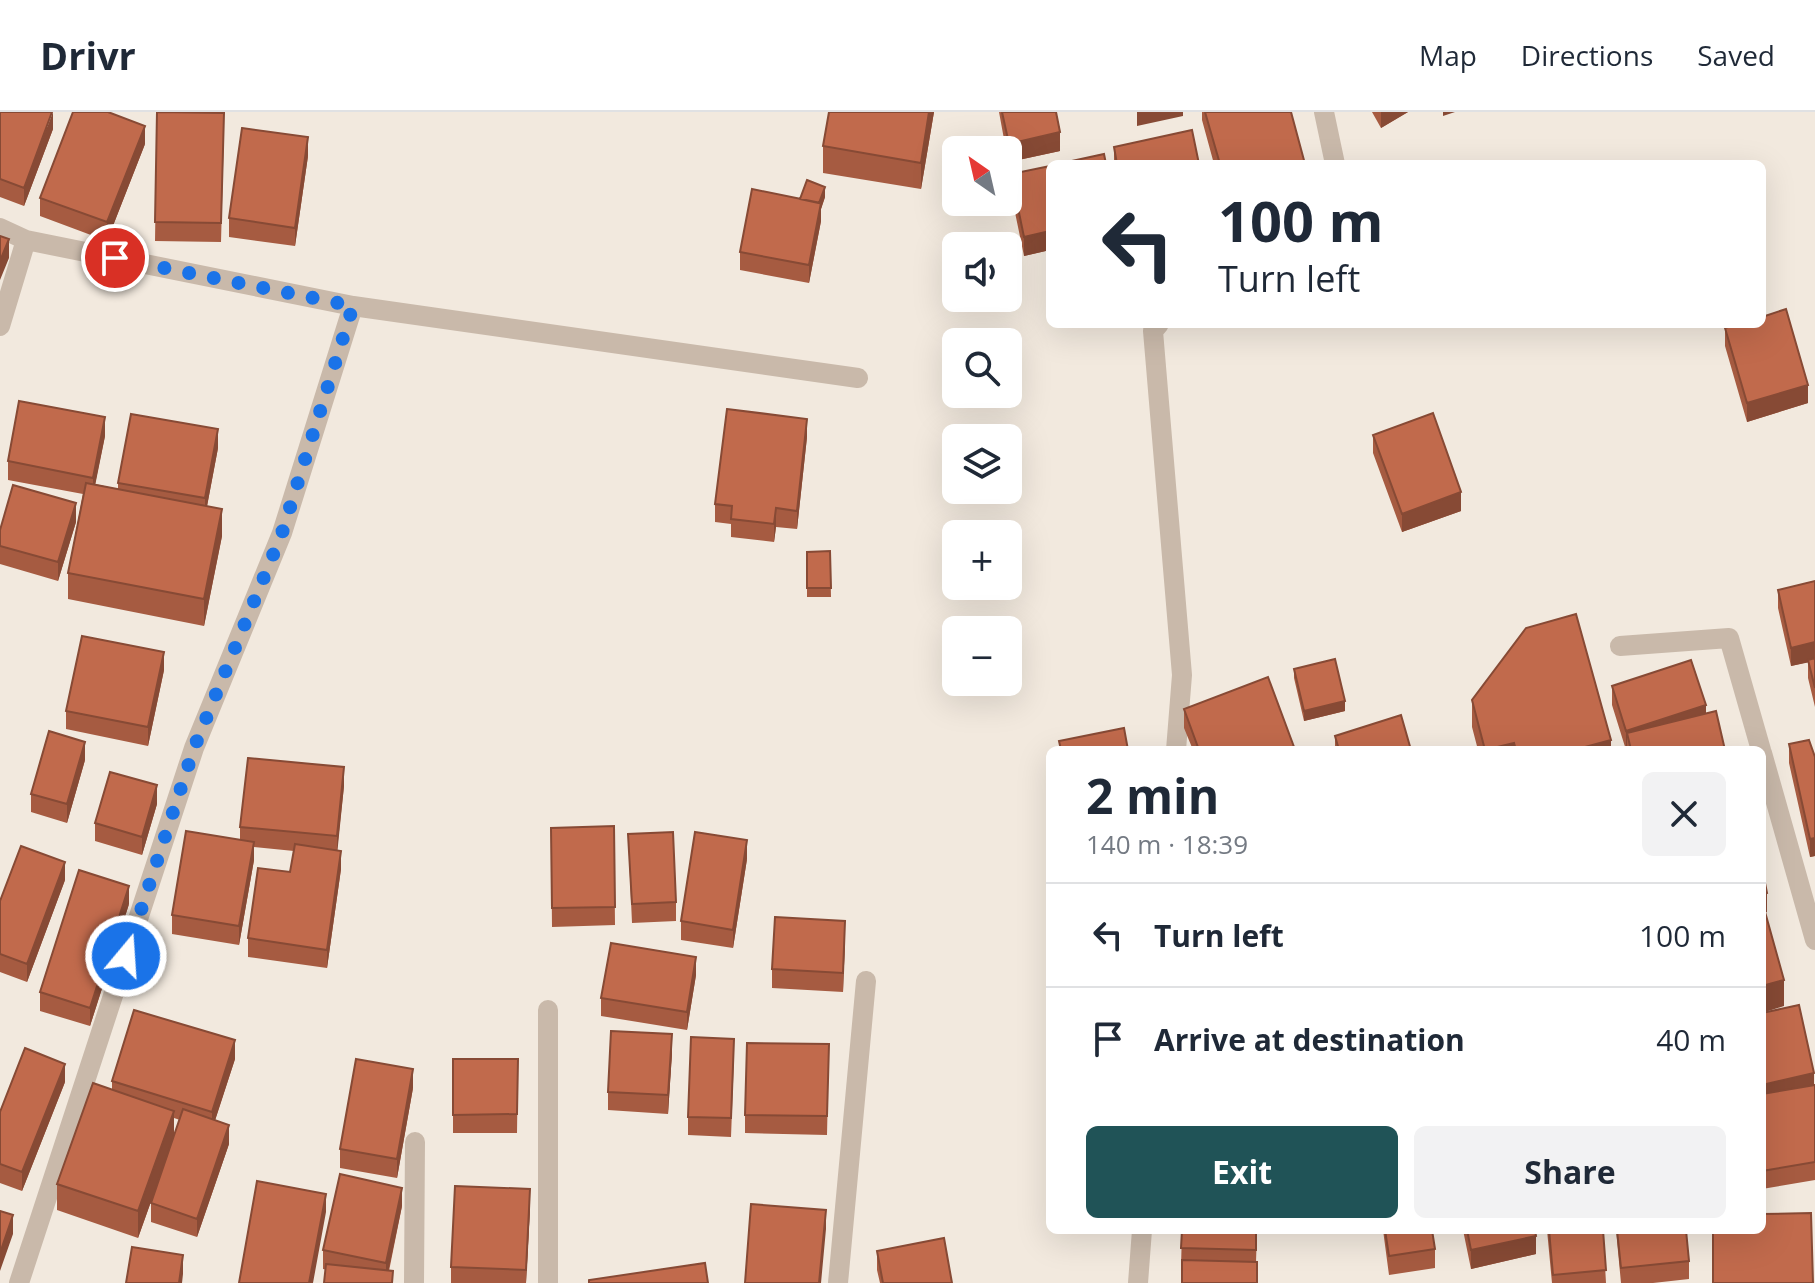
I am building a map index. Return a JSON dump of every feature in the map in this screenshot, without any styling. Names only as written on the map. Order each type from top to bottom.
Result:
[{"type":"street","points":[[1324,112],[1334,160]]},
{"type":"street","points":[[0,228],[26,240],[353,306],[858,378]]},
{"type":"street","points":[[0,326],[26,240]]},
{"type":"street","points":[[19,1283],[194,748],[282,533],[353,306]]},
{"type":"street","points":[[1156,328],[1153,331],[1182,675],[1176,746]]},
{"type":"street","points":[[1620,646],[1729,638],[1760,746]]},
{"type":"street","points":[[1766,766],[1815,940]]},
{"type":"street","points":[[838,1283],[866,981]]},
{"type":"street","points":[[548,1010],[548,1283]]},
{"type":"street","points":[[414,1283],[415,1142]]},
{"type":"street","points":[[1138,1283],[1142,1234]]},
{"type":"building","points":[[0,112],[52,112],[24,188],[0,179]]},
{"type":"building","points":[[73,112],[108,112],[145,126],[107,222],[40,198]]},
{"type":"building","points":[[157,112],[224,113],[221,223],[155,222]]},
{"type":"building","points":[[829,112],[929,112],[921,163],[823,146]]},
{"type":"building","points":[[1002,112],[1056,112],[1060,132],[1022,141],[1022,136],[1007,136]]},
{"type":"building","points":[[1205,112],[1291,112],[1304,160],[1219,160]]},
{"type":"building","points":[[242,128],[308,137],[295,228],[229,218]]},
{"type":"building","points":[[1192,130],[1198,160],[1116,160],[1114,147]]},
{"type":"building","points":[[1104,154],[1105,160],[1076,160]]},
{"type":"building","points":[[1046,167],[1046,232],[1024,237],[1020,216],[1022,172]]},
{"type":"building","points":[[807,180],[825,187],[819,203],[800,199]]},
{"type":"building","points":[[752,189],[821,203],[809,265],[740,252]]},
{"type":"building","points":[[0,236],[9,239],[0,261]]},
{"type":"building","points":[[1786,309],[1808,385],[1747,403],[1725,328],[1766,328],[1766,316]]},
{"type":"building","points":[[19,401],[105,417],[93,478],[8,461]]},
{"type":"building","points":[[727,409],[807,419],[797,511],[776,508],[774,524],[731,519],[732,506],[715,504]]},
{"type":"building","points":[[1433,413],[1461,492],[1402,514],[1373,435]]},
{"type":"building","points":[[131,414],[218,429],[205,498],[118,483]]},
{"type":"building","points":[[86,483],[222,509],[204,599],[68,573]]},
{"type":"building","points":[[13,485],[76,503],[58,562],[0,546],[0,530]]},
{"type":"building","points":[[830,551],[831,588],[807,588],[807,552]]},
{"type":"building","points":[[1815,581],[1815,642],[1791,648],[1778,590]]},
{"type":"building","points":[[1576,614],[1611,740],[1589,746],[1515,746],[1514,743],[1484,746],[1472,700],[1526,628]]},
{"type":"building","points":[[82,636],[164,652],[148,727],[66,711]]},
{"type":"building","points":[[1815,658],[1815,688],[1808,660]]},
{"type":"building","points":[[1335,659],[1345,701],[1304,711],[1294,669]]},
{"type":"building","points":[[1691,660],[1706,705],[1626,731],[1612,686]]},
{"type":"building","points":[[1268,677],[1294,746],[1198,746],[1184,709]]},
{"type":"building","points":[[1716,711],[1724,746],[1630,746],[1627,733]]},
{"type":"building","points":[[1401,715],[1410,746],[1338,746],[1335,736]]},
{"type":"building","points":[[1124,728],[1127,746],[1060,746],[1059,741]]},
{"type":"building","points":[[49,731],[85,742],[67,804],[31,794]]},
{"type":"building","points":[[1809,740],[1815,757],[1815,838],[1810,839],[1789,744]]},
{"type":"building","points":[[248,758],[344,767],[337,836],[240,827]]},
{"type":"building","points":[[110,772],[157,785],[142,837],[95,823]]},
{"type":"building","points":[[614,826],[615,907],[552,908],[551,828]]},
{"type":"building","points":[[186,831],[254,842],[239,926],[172,915]]},
{"type":"building","points":[[673,832],[676,902],[632,904],[628,834]]},
{"type":"building","points":[[695,832],[747,840],[733,930],[681,921]]},
{"type":"building","points":[[295,844],[341,851],[327,950],[248,938],[258,868],[290,872]]},
{"type":"building","points":[[21,846],[65,862],[27,964],[0,954],[0,901]]},
{"type":"building","points":[[79,870],[129,886],[90,1008],[40,992]]},
{"type":"building","points":[[1766,915],[1784,980],[1766,985]]},
{"type":"building","points":[[775,917],[845,921],[843,973],[772,969]]},
{"type":"building","points":[[611,943],[696,957],[687,1012],[601,998]]},
{"type":"building","points":[[1799,1005],[1814,1073],[1766,1084],[1766,1012]]},
{"type":"building","points":[[134,1010],[235,1040],[212,1112],[112,1081]]},
{"type":"building","points":[[611,1031],[672,1034],[668,1095],[608,1092]]},
{"type":"building","points":[[691,1037],[734,1039],[731,1118],[688,1117]]},
{"type":"building","points":[[747,1043],[829,1044],[827,1116],[745,1115]]},
{"type":"building","points":[[25,1048],[65,1064],[22,1172],[0,1164],[0,1112]]},
{"type":"building","points":[[356,1059],[413,1069],[397,1159],[340,1149]]},
{"type":"building","points":[[453,1059],[518,1059],[517,1114],[453,1115]]},
{"type":"building","points":[[93,1083],[174,1111],[138,1211],[57,1184]]},
{"type":"building","points":[[1815,1085],[1815,1162],[1766,1170],[1766,1093]]},
{"type":"building","points":[[183,1109],[229,1125],[197,1219],[151,1203]]},
{"type":"building","points":[[340,1174],[402,1188],[386,1263],[323,1250]]},
{"type":"building","points":[[257,1181],[326,1194],[309,1283],[239,1283]]},
{"type":"building","points":[[455,1186],[530,1189],[526,1270],[451,1267]]},
{"type":"building","points":[[751,1204],[826,1210],[819,1283],[745,1283]]},
{"type":"building","points":[[0,1211],[13,1215],[0,1253]]},
{"type":"building","points":[[1811,1213],[1813,1283],[1713,1283],[1713,1234],[1766,1234],[1766,1214]]},
{"type":"building","points":[[1182,1234],[1256,1234],[1256,1250],[1181,1248]]},
{"type":"building","points":[[1386,1234],[1433,1234],[1435,1249],[1389,1256]]},
{"type":"building","points":[[1468,1234],[1536,1234],[1536,1236],[1471,1250]]},
{"type":"building","points":[[1549,1234],[1603,1234],[1606,1270],[1553,1275]]},
{"type":"building","points":[[1617,1234],[1686,1234],[1689,1261],[1621,1268]]},
{"type":"building","points":[[944,1238],[952,1283],[883,1283],[877,1251]]},
{"type":"building","points":[[132,1247],[183,1255],[179,1283],[126,1283]]},
{"type":"building","points":[[1182,1260],[1257,1262],[1257,1283],[1182,1283]]},
{"type":"building","points":[[705,1263],[708,1283],[589,1283],[589,1280]]},
{"type":"building","points":[[326,1264],[393,1271],[392,1283],[324,1283]]},
{"type":"route","points":[[115,258],[353,306],[282,533],[194,748],[126,956]]}]
